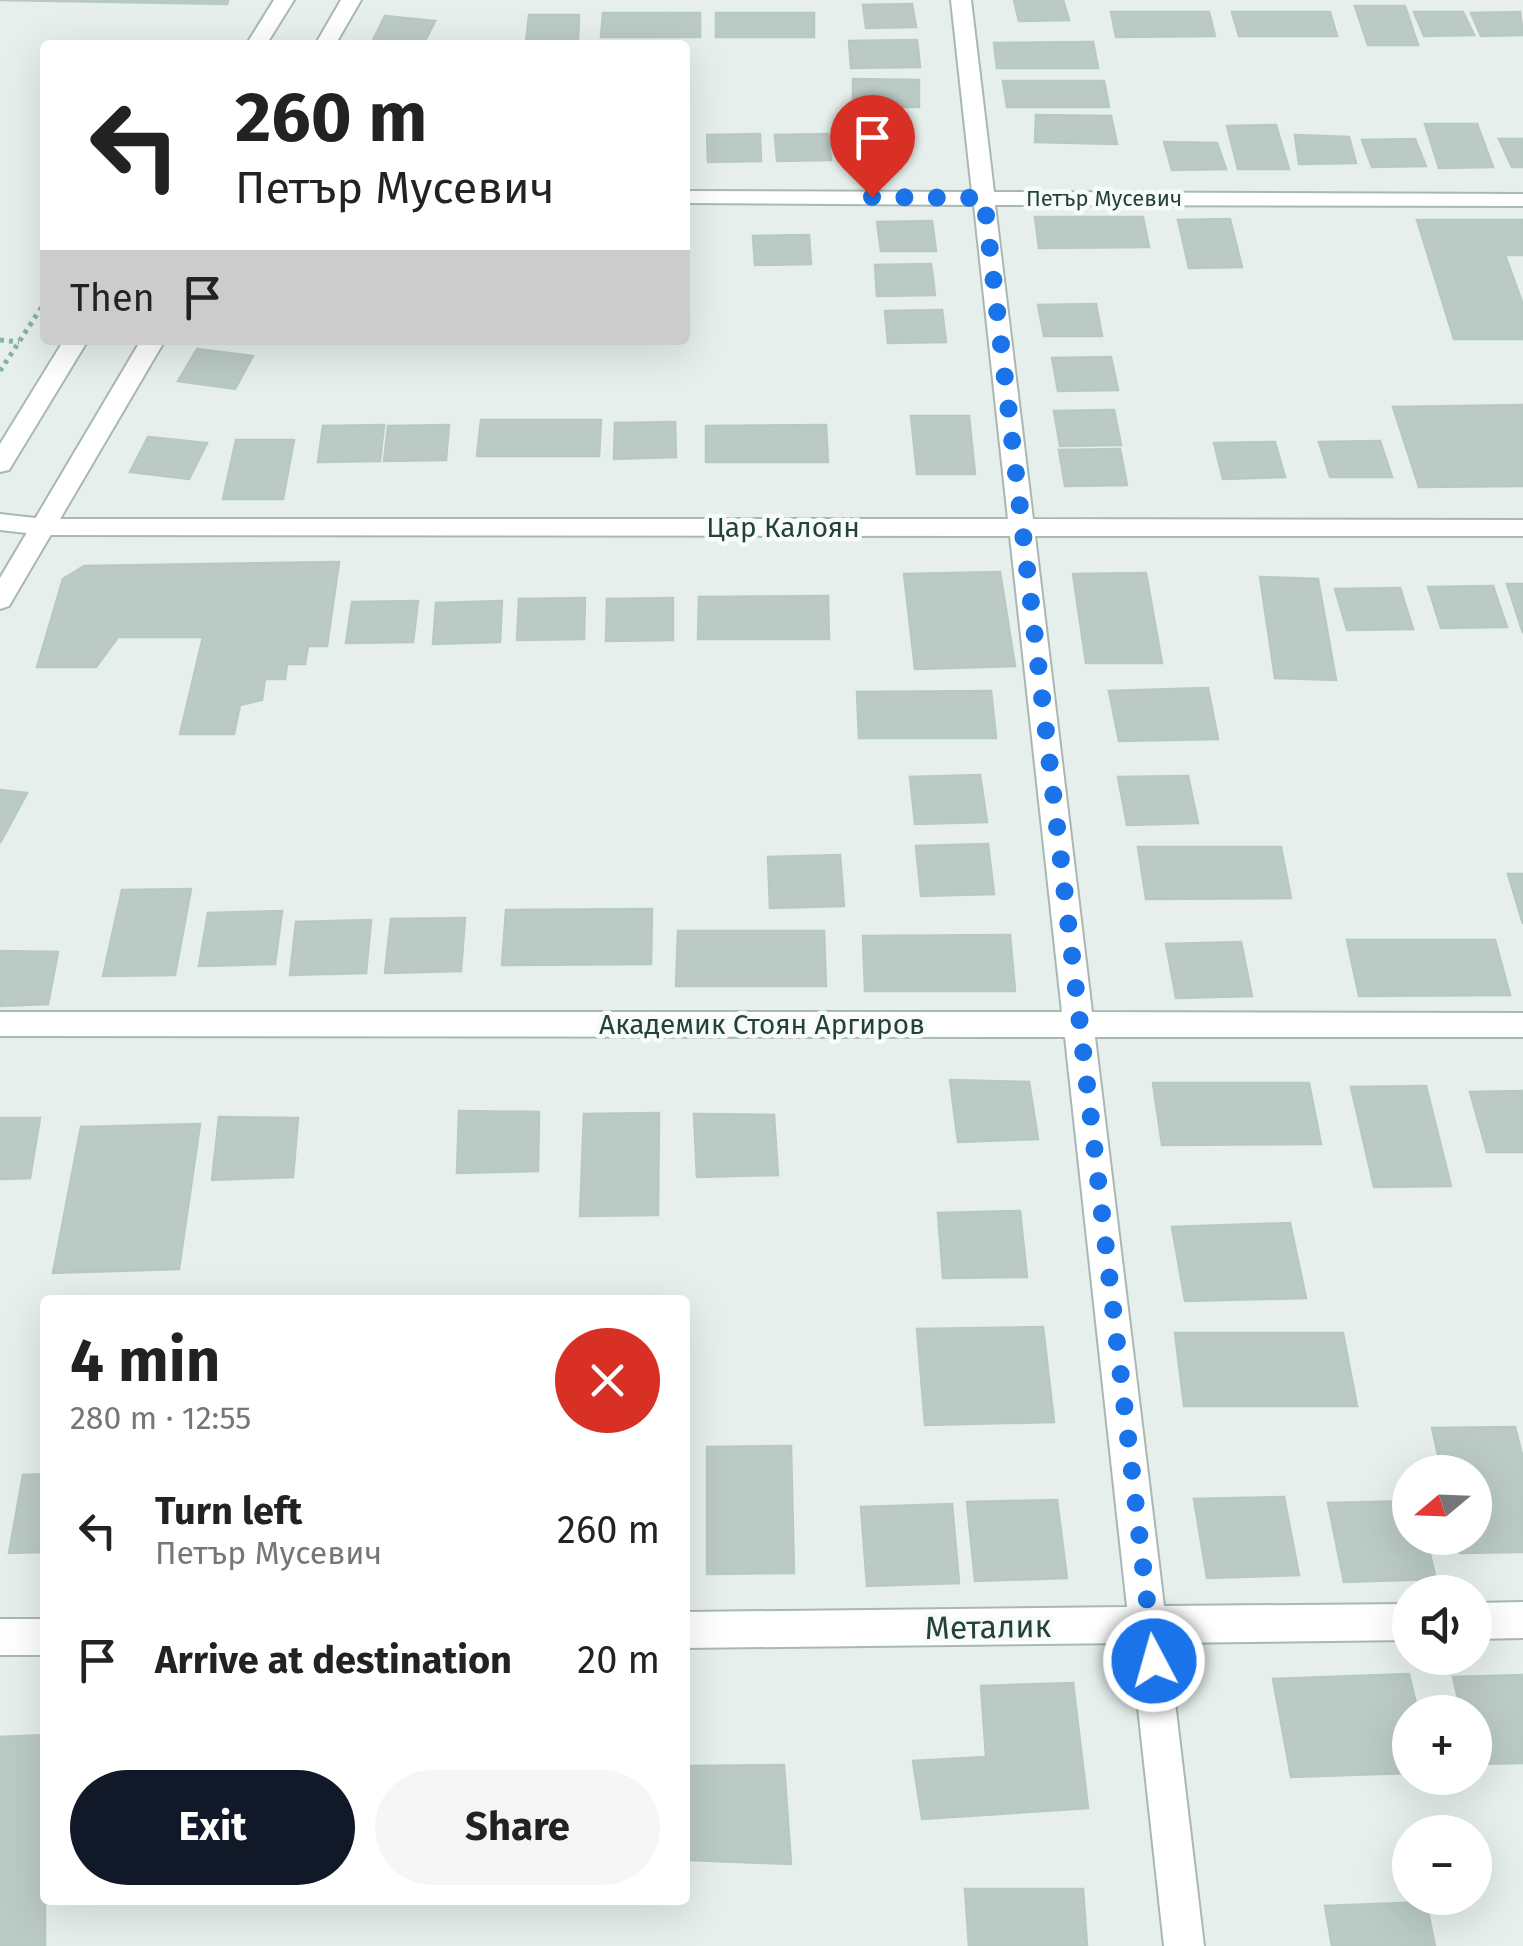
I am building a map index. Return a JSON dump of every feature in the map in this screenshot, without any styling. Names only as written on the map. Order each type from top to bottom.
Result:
[{"type":"street","points":[[259,40],[284,0]]},
{"type":"street","points":[[328,40],[352,0]]},
{"type":"street","points":[[960,0],[1184,1946]]},
{"type":"street","name":"Петър Мусевич","points":[[690,196],[1523,200]]},
{"type":"street","points":[[0,464],[73,345]]},
{"type":"street","points":[[0,600],[150,345]]},
{"type":"street","name":"Цар Калоян","points":[[0,522],[44,527],[1523,528]]},
{"type":"street","name":"Академик Стоян Аргиров","points":[[0,1024],[1523,1025]]},
{"type":"street","points":[[1492,1621],[1523,1620]]},
{"type":"street","name":"Металик","points":[[690,1630],[1392,1622]]},
{"type":"street","points":[[0,1638],[40,1637]]},
{"type":"path","points":[[0,371],[40,310]]},
{"type":"path","points":[[0,340],[19,342]]},
{"type":"building","points":[[0,0],[228,0],[227,4]]},
{"type":"building","points":[[1014,0],[1063,0],[1069,20],[1019,21]]},
{"type":"building","points":[[912,4],[916,27],[866,28],[863,5]]},
{"type":"building","points":[[1355,6],[1405,6],[1418,45],[1368,45]]},
{"type":"building","points":[[1111,12],[1209,12],[1215,36],[1116,37]]},
{"type":"building","points":[[1232,12],[1330,12],[1337,36],[1239,36]]},
{"type":"building","points":[[1414,12],[1463,12],[1474,35],[1424,36]]},
{"type":"building","points":[[1520,12],[1523,35],[1481,36],[1471,13]]},
{"type":"building","points":[[603,13],[700,13],[700,37],[601,37]]},
{"type":"building","points":[[716,13],[814,13],[814,37],[716,37]]},
{"type":"building","points":[[529,15],[579,15],[578,40],[526,40]]},
{"type":"building","points":[[385,16],[435,21],[426,40],[373,40]]},
{"type":"building","points":[[917,40],[920,67],[851,68],[849,41]]},
{"type":"building","points":[[1093,42],[1098,68],[997,68],[994,43]]},
{"type":"building","points":[[853,79],[919,80],[919,107],[853,106]]},
{"type":"building","points":[[1003,81],[1104,81],[1109,107],[1007,107]]},
{"type":"building","points":[[1036,115],[1111,116],[1117,144],[1035,142]]},
{"type":"building","points":[[1425,124],[1477,124],[1493,167],[1439,168]]},
{"type":"building","points":[[1276,125],[1289,169],[1238,169],[1227,126]]},
{"type":"building","points":[[760,134],[761,161],[708,162],[707,135]]},
{"type":"building","points":[[828,134],[831,160],[777,161],[775,135]]},
{"type":"building","points":[[1295,135],[1349,137],[1356,163],[1299,164]]},
{"type":"building","points":[[1415,139],[1426,166],[1372,167],[1362,140]]},
{"type":"building","points":[[1499,139],[1523,139],[1523,167],[1512,167]]},
{"type":"building","points":[[1164,142],[1217,143],[1226,169],[1172,170]]},
{"type":"building","points":[[1035,217],[1143,217],[1149,247],[1039,248]]},
{"type":"building","points":[[1230,219],[1242,267],[1189,268],[1178,220]]},
{"type":"building","points":[[1417,220],[1523,220],[1523,255],[1505,255],[1523,305],[1523,339],[1454,339]]},
{"type":"building","points":[[932,221],[936,251],[881,251],[877,222]]},
{"type":"building","points":[[809,235],[811,264],[755,265],[753,236]]},
{"type":"building","points":[[931,264],[935,295],[877,296],[875,265]]},
{"type":"building","points":[[1096,304],[1102,336],[1044,336],[1038,305]]},
{"type":"building","points":[[942,310],[946,342],[888,343],[885,311]]},
{"type":"building","points":[[197,349],[253,356],[235,389],[178,381]]},
{"type":"building","points":[[1111,357],[1118,390],[1058,391],[1052,358]]},
{"type":"building","points":[[1523,405],[1523,486],[1419,487],[1393,407]]},
{"type":"building","points":[[1114,410],[1121,445],[1060,446],[1054,411]]},
{"type":"building","points":[[911,416],[969,416],[975,474],[917,474]]},
{"type":"building","points":[[481,420],[601,420],[599,456],[477,456]]},
{"type":"building","points":[[675,422],[676,457],[614,459],[615,423]]},
{"type":"building","points":[[384,425],[380,461],[318,462],[323,426]]},
{"type":"building","points":[[449,425],[446,460],[384,461],[388,426]]},
{"type":"building","points":[[826,425],[828,462],[706,462],[706,426]]},
{"type":"building","points":[[148,437],[207,443],[189,479],[130,472]]},
{"type":"building","points":[[236,440],[294,440],[283,499],[223,499]]},
{"type":"building","points":[[1380,441],[1392,477],[1330,477],[1319,442]]},
{"type":"building","points":[[1275,442],[1285,477],[1223,479],[1214,443]]},
{"type":"building","points":[[1120,449],[1127,485],[1065,486],[1059,450]]},
{"type":"building","points":[[339,562],[327,646],[308,646],[305,664],[287,664],[285,679],[265,679],[262,700],[240,705],[234,734],[180,734],[203,637],[118,637],[96,667],[37,667],[63,579],[84,566]]},
{"type":"building","points":[[1000,572],[1015,666],[915,669],[904,574]]},
{"type":"building","points":[[1146,573],[1162,663],[1086,663],[1073,574]]},
{"type":"building","points":[[1260,577],[1318,579],[1336,680],[1275,678]]},
{"type":"building","points":[[1507,584],[1523,584],[1523,633]]},
{"type":"building","points":[[1493,586],[1507,627],[1441,628],[1428,587]]},
{"type":"building","points":[[1400,588],[1413,629],[1347,630],[1335,589]]},
{"type":"building","points":[[828,596],[829,639],[698,639],[699,597]]},
{"type":"building","points":[[585,598],[584,639],[517,640],[519,599]]},
{"type":"building","points":[[673,598],[673,640],[606,641],[607,599]]},
{"type":"building","points":[[418,601],[413,642],[346,643],[352,602]]},
{"type":"building","points":[[502,601],[500,642],[433,644],[436,603]]},
{"type":"building","points":[[1208,688],[1218,739],[1119,741],[1109,691]]},
{"type":"building","points":[[991,691],[996,738],[859,738],[857,692]]},
{"type":"building","points":[[980,775],[987,822],[915,824],[910,777]]},
{"type":"building","points":[[1188,776],[1198,823],[1127,825],[1118,777]]},
{"type":"building","points":[[0,790],[27,793],[0,843]]},
{"type":"building","points":[[988,844],[994,894],[921,896],[916,846]]},
{"type":"building","points":[[1138,847],[1281,847],[1291,898],[1146,899]]},
{"type":"building","points":[[840,855],[844,906],[770,908],[768,857]]},
{"type":"building","points":[[1508,874],[1523,874],[1523,924]]},
{"type":"building","points":[[191,889],[175,975],[103,976],[122,890]]},
{"type":"building","points":[[652,909],[651,964],[502,965],[506,910]]},
{"type":"building","points":[[282,911],[275,964],[199,966],[208,913]]},
{"type":"building","points":[[465,918],[461,971],[385,973],[391,919]]},
{"type":"building","points":[[371,920],[366,973],[290,975],[296,922]]},
{"type":"building","points":[[678,931],[824,931],[826,986],[676,986]]},
{"type":"building","points":[[1010,935],[1015,991],[865,991],[863,936]]},
{"type":"building","points":[[1347,940],[1495,940],[1510,995],[1359,996]]},
{"type":"building","points":[[1241,942],[1252,996],[1176,998],[1166,944]]},
{"type":"building","points":[[0,951],[58,952],[48,1004],[0,1006]]},
{"type":"building","points":[[950,1080],[1029,1082],[1038,1139],[958,1142]]},
{"type":"building","points":[[1153,1083],[1309,1083],[1321,1144],[1162,1145]]},
{"type":"building","points":[[1426,1086],[1451,1186],[1374,1187],[1351,1087]]},
{"type":"building","points":[[1523,1091],[1523,1152],[1487,1152],[1470,1092]]},
{"type":"building","points":[[459,1111],[539,1112],[538,1171],[457,1173]]},
{"type":"building","points":[[659,1113],[658,1215],[580,1216],[584,1114]]},
{"type":"building","points":[[694,1114],[774,1115],[778,1175],[697,1177]]},
{"type":"building","points":[[219,1117],[298,1118],[293,1177],[212,1180]]},
{"type":"building","points":[[0,1118],[40,1118],[30,1178],[0,1179]]},
{"type":"building","points":[[200,1124],[179,1269],[53,1273],[81,1127]]},
{"type":"building","points":[[1020,1211],[1027,1277],[943,1278],[938,1213]]},
{"type":"building","points":[[1290,1223],[1306,1298],[1185,1301],[1172,1227]]},
{"type":"building","points":[[1043,1327],[1054,1422],[925,1425],[917,1329]]},
{"type":"building","points":[[1175,1333],[1343,1333],[1357,1406],[1184,1406]]},
{"type":"building","points":[[1515,1427],[1523,1459],[1523,1552],[1492,1552],[1492,1455],[1438,1455],[1432,1428]]},
{"type":"building","points":[[791,1446],[794,1573],[707,1574],[707,1447]]},
{"type":"building","points":[[40,1474],[40,1552],[9,1553],[23,1475]]},
{"type":"building","points":[[1284,1497],[1299,1575],[1207,1578],[1194,1499]]},
{"type":"building","points":[[1057,1500],[1067,1578],[975,1581],[967,1502]]},
{"type":"building","points":[[1392,1501],[1392,1555],[1430,1555],[1435,1575],[1392,1575],[1392,1580],[1344,1582],[1328,1503]]},
{"type":"building","points":[[952,1504],[959,1583],[867,1586],[861,1507]]},
{"type":"building","points":[[1409,1675],[1414,1695],[1392,1695],[1392,1774],[1291,1777],[1273,1679]]},
{"type":"building","points":[[1523,1675],[1523,1763],[1492,1764],[1492,1695],[1457,1695],[1453,1677]]},
{"type":"building","points":[[1073,1683],[1088,1808],[922,1819],[913,1761],[986,1757],[981,1686]]},
{"type":"building","points":[[40,1735],[40,1905],[45,1905],[45,1946],[0,1946],[0,1737]]},
{"type":"building","points":[[784,1765],[791,1864],[690,1860],[690,1766]]},
{"type":"building","points":[[965,1889],[1083,1889],[1087,1946],[969,1946]]},
{"type":"building","points":[[1392,1903],[1392,1915],[1429,1915],[1435,1946],[1332,1946],[1325,1906]]},
{"type":"route","points":[[872,197],[984,198],[1154,1661]]}]
